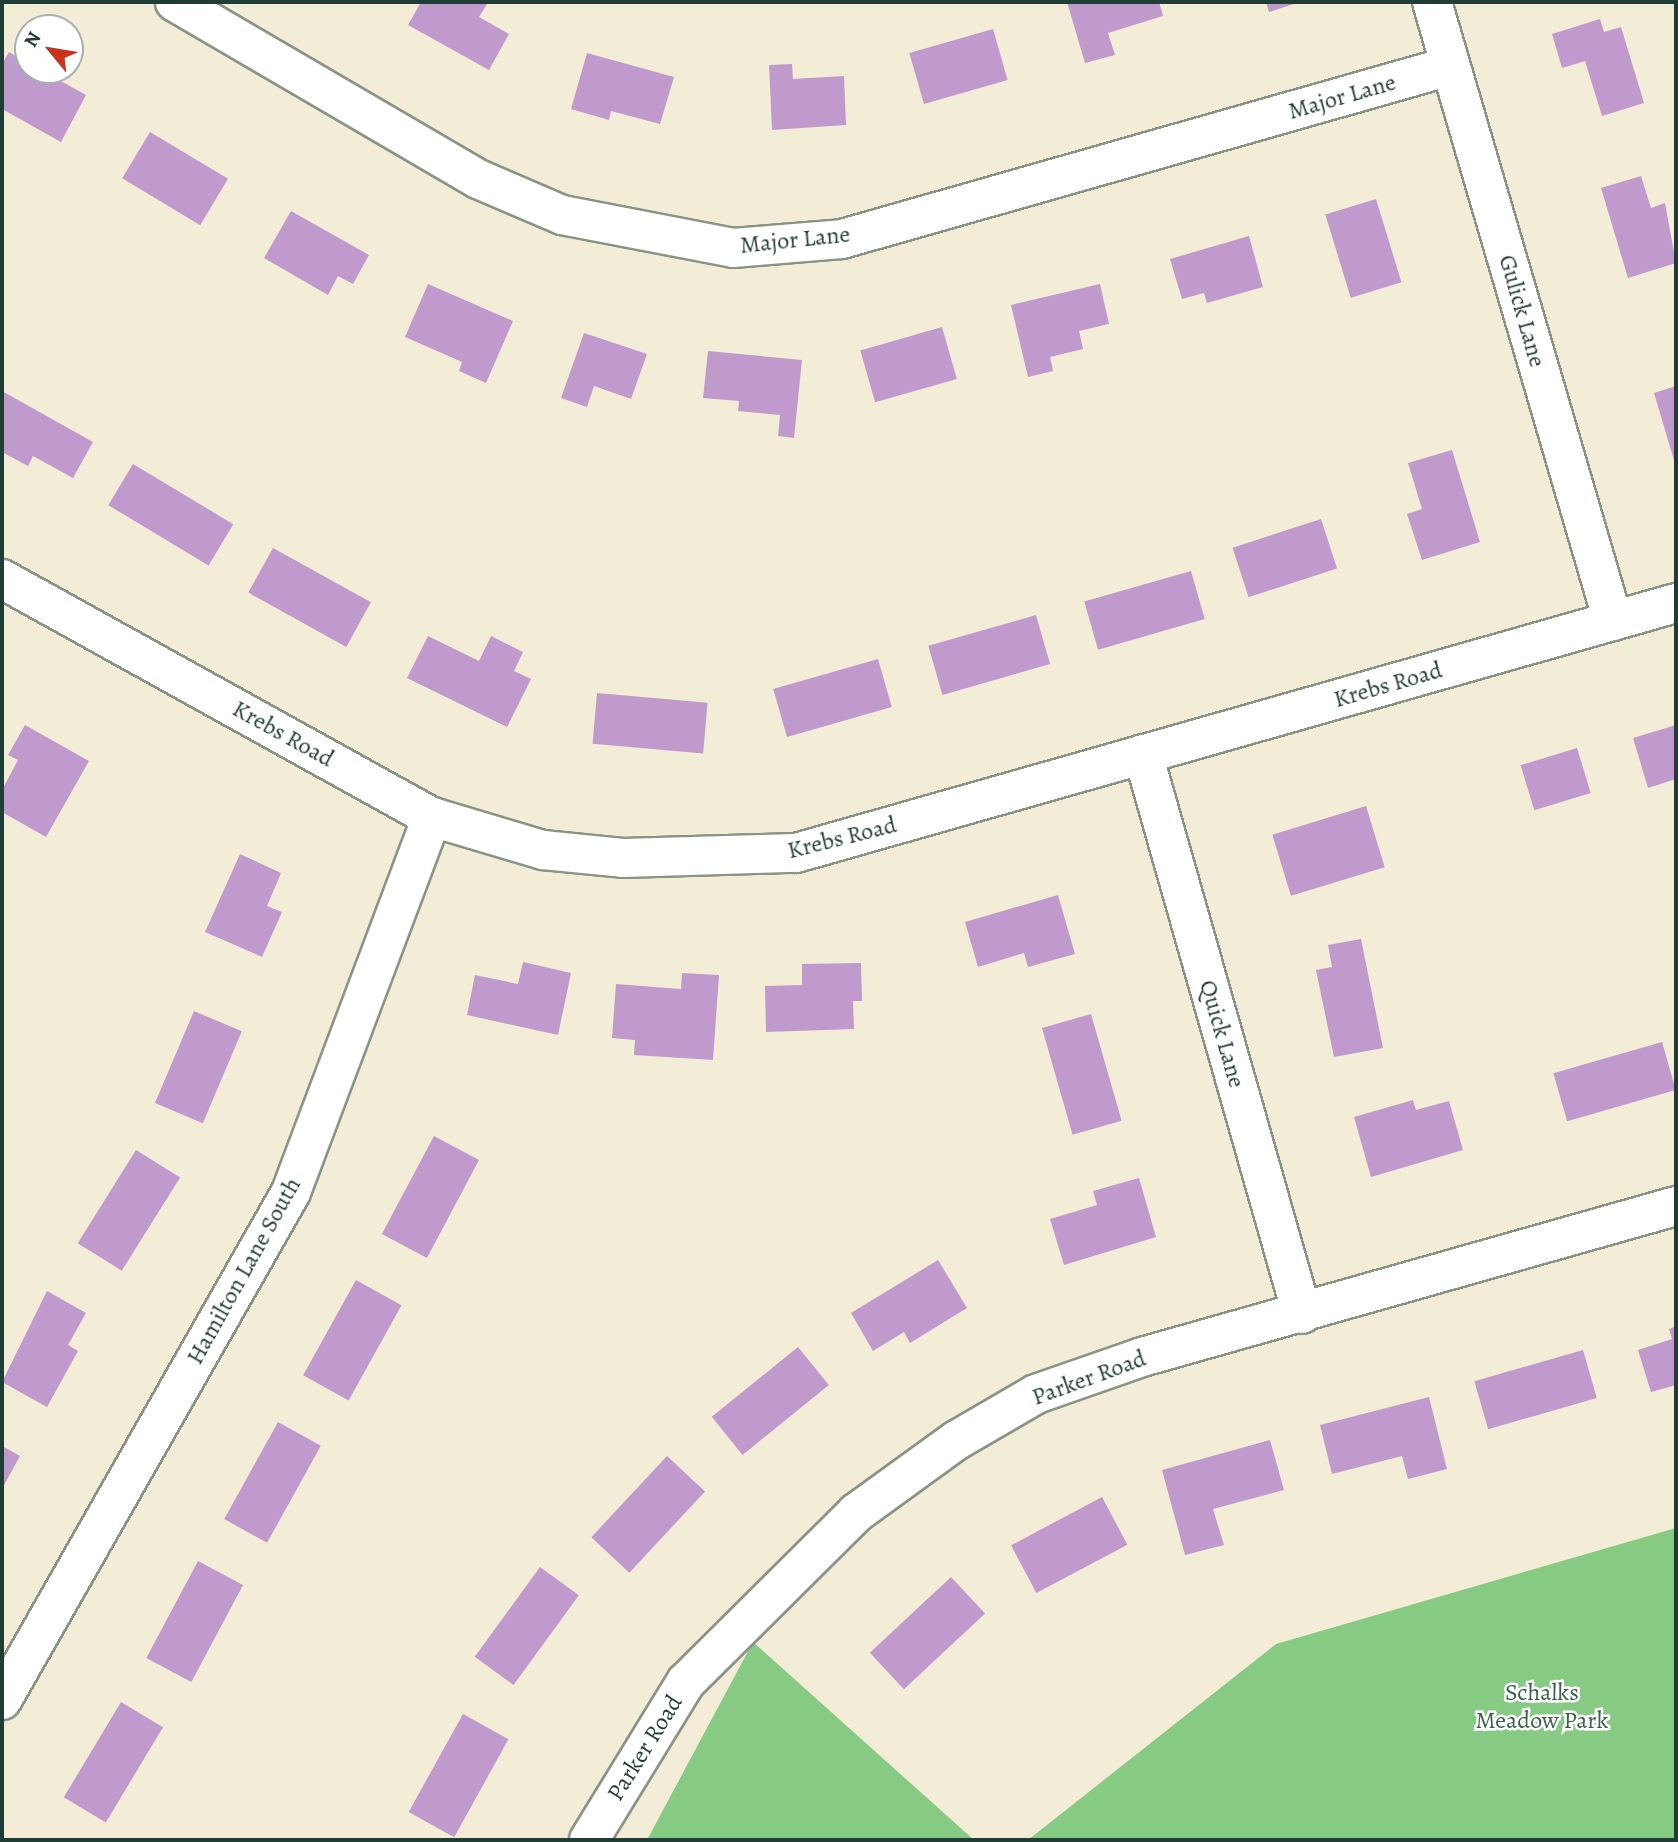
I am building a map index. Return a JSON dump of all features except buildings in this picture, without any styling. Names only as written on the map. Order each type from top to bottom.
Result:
[{"type":"street","name":"Major Lane","points":[[175,2],[478,179],[562,215],[733,248],[842,239],[1450,66]]},
{"type":"street","name":"Gulick Lane","points":[[1432,2],[1613,621]]},
{"type":"street","name":"Krebs Road","points":[[2,579],[432,817],[542,850],[623,858],[796,853],[1676,603]]},
{"type":"street","name":"Quick Lane","points":[[1143,754],[1302,1314]]},
{"type":"street","name":"Hamilton Lane South","points":[[2,1700],[291,1192],[432,817]]},
{"type":"street","name":"Parker Road","points":[[589,1840],[686,1682],[856,1513],[957,1440],[1036,1394],[1676,1206]]},
{"type":"green space","name":"Schalks Meadow Park","points":[[1676,1528],[1676,1840],[1028,1840],[1276,1644]]},
{"type":"green space","points":[[753,1642],[974,1840],[647,1840]]}]
